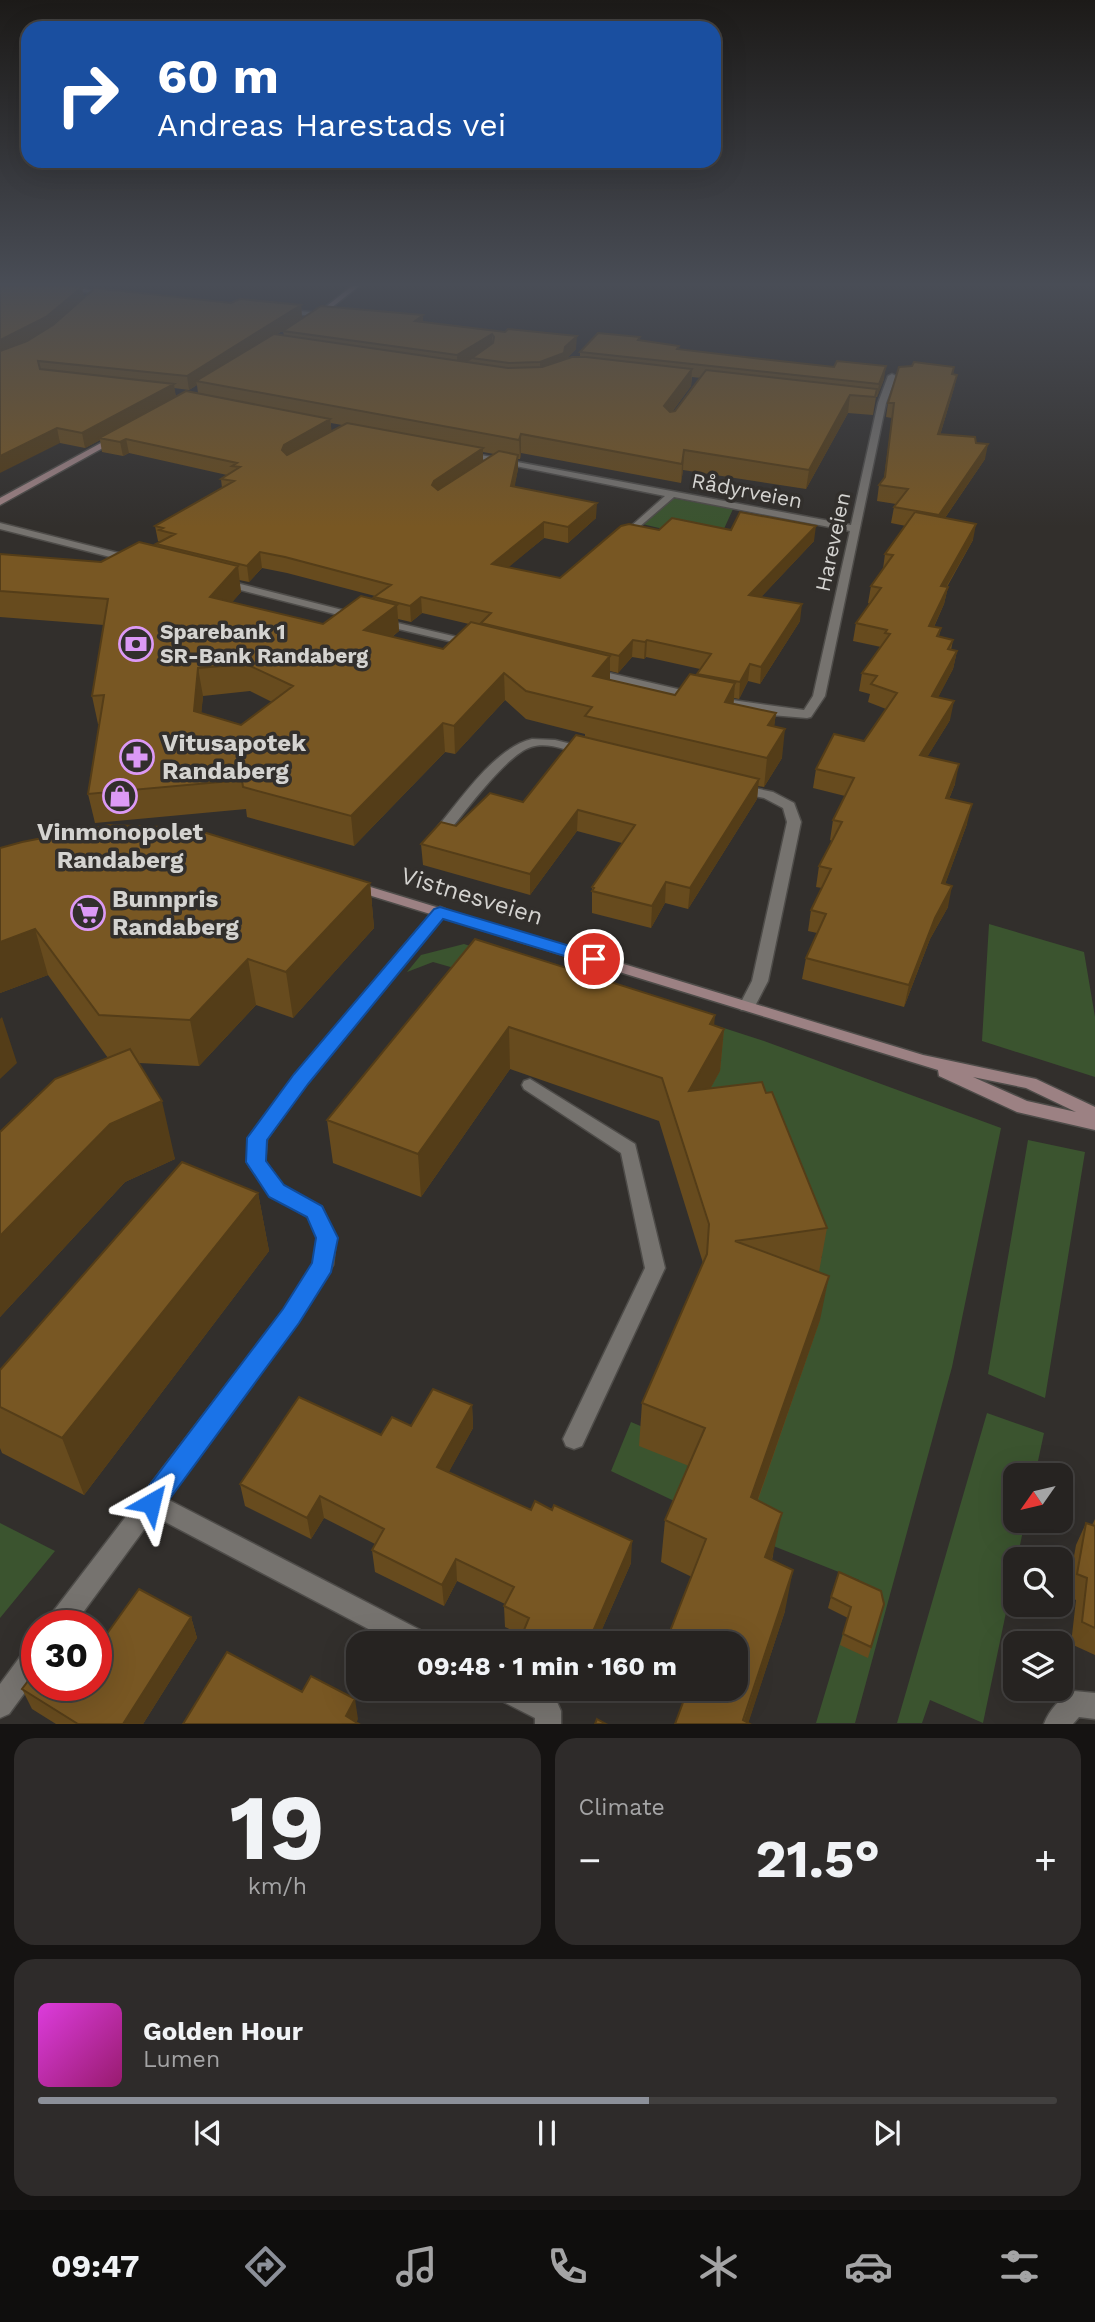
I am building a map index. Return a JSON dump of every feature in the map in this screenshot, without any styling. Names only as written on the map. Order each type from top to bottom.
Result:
[{"type":"main road","points":[[0,502],[126,433]]},
{"type":"main road","name":"Vistnesveien","points":[[335,881],[922,1061],[1030,1083],[1095,1115]]},
{"type":"main road","name":"Vistnesveien","points":[[922,1061],[1023,1107],[1095,1123]]},
{"type":"street","name":"Hareveien","points":[[718,701],[771,711],[807,714],[819,696],[883,403],[892,376]]},
{"type":"street","points":[[870,402],[883,403]]},
{"type":"street","name":"Rådyrveien","points":[[455,453],[855,529]]},
{"type":"street","points":[[487,467],[496,461]]},
{"type":"street","name":"Rådyrveien","points":[[623,537],[673,494]]},
{"type":"street","points":[[0,526],[140,561]]},
{"type":"street","points":[[207,578],[480,646]]},
{"type":"street","points":[[586,671],[704,699]]},
{"type":"street","points":[[435,839],[509,755],[526,744],[556,744],[596,754]]},
{"type":"street","points":[[729,786],[768,795],[789,806],[794,822],[760,981],[747,1006]]},
{"type":"street","points":[[70,1610],[291,1316],[323,1265],[327,1238],[315,1212],[277,1191],[256,1162],[257,1138],[301,1079],[440,912]]},
{"type":"street","points":[[530,1085],[629,1149],[655,1268],[574,1439]]},
{"type":"street","points":[[151,1503],[396,1631]]},
{"type":"street","points":[[0,1705],[21,1677]]},
{"type":"street","points":[[528,1701],[548,1711],[548,1724]]},
{"type":"street","points":[[1056,1724],[1074,1704],[1095,1706]]},
{"type":"green space","points":[[672,498],[733,509],[718,542],[638,523]]},
{"type":"green space","points":[[989,924],[1084,952],[1095,1017],[1095,1077],[982,1041]]},
{"type":"green space","points":[[464,944],[764,1041],[1001,1128],[952,1367],[855,1723],[816,1723],[859,1580],[748,1536],[611,1471],[631,1422],[752,1473],[789,1289],[822,1257],[768,1120],[461,970],[433,962],[407,972],[421,955]]},
{"type":"green space","points":[[1028,1140],[1085,1152],[1045,1398],[988,1374]]},
{"type":"green space","points":[[987,1413],[1044,1433],[1038,1463],[1003,1463],[1003,1533],[1023,1533],[1020,1547],[1003,1547],[1005,1617],[983,1723],[930,1700],[922,1723],[897,1723]]},
{"type":"green space","points":[[0,1523],[55,1551],[0,1618]]},
{"type":"building","points":[[0,366],[39,366],[40,369],[174,384],[82,433],[57,428],[0,456]]},
{"type":"building","points":[[92,366],[202,366],[187,376]]},
{"type":"building","points":[[220,366],[670,366],[692,369],[664,406],[670,412],[675,411],[706,370],[877,389],[875,397],[850,395],[809,470],[684,450],[682,464],[521,434],[519,440],[196,381]]},
{"type":"building","points":[[715,366],[886,366],[879,384]]},
{"type":"building","points":[[899,367],[954,367],[952,374],[957,375],[938,434],[975,437],[976,443],[988,444],[939,515],[894,507],[908,489],[879,485],[885,477],[894,403],[888,403]]},
{"type":"building","points":[[186,391],[330,419],[284,445],[282,450],[287,455],[347,423],[483,448],[434,481],[432,485],[438,490],[499,451],[518,455],[511,486],[597,503],[568,527],[544,522],[492,564],[560,578],[621,526],[629,524],[659,530],[672,518],[731,530],[740,512],[816,526],[749,595],[802,604],[761,667],[750,664],[740,682],[697,674],[711,654],[647,640],[633,640],[619,656],[481,623],[491,613],[421,597],[410,606],[374,597],[391,585],[285,557],[260,552],[247,566],[156,544],[175,534],[159,530],[163,528],[155,526],[234,481],[221,479],[240,467],[232,466],[237,463],[126,439],[120,442],[99,438]]},
{"type":"building","points":[[915,512],[976,524],[941,586],[948,587],[929,626],[941,628],[937,636],[953,640],[948,649],[957,651],[932,696],[954,701],[920,755],[959,764],[946,798],[972,804],[942,883],[952,886],[935,918],[909,985],[806,958],[826,914],[811,910],[831,869],[819,866],[842,822],[833,820],[854,778],[816,769],[834,734],[864,741],[897,693],[871,684],[877,676],[862,673],[890,634],[885,633],[887,630],[856,623],[881,588],[871,586],[893,555],[885,554]]},
{"type":"building","points":[[139,542],[238,566],[210,597],[323,624],[361,596],[397,605],[364,630],[443,649],[471,622],[610,656],[593,676],[675,695],[690,674],[735,683],[725,702],[776,713],[768,725],[785,729],[767,758],[585,716],[592,707],[526,691],[504,673],[454,726],[443,723],[351,816],[243,787],[242,780],[88,794],[104,695],[92,696],[108,599],[0,591],[0,554],[101,562]],"holes":[[[246,664],[293,686],[241,725],[194,711],[198,668]]]},
{"type":"building","points":[[576,735],[759,779],[690,888],[666,882],[652,906],[592,891],[592,887],[635,825],[578,810],[530,874],[421,844],[441,822],[456,826],[490,793],[523,802]]},
{"type":"building","points":[[109,825],[190,828],[370,883],[286,972],[248,959],[190,1020],[99,1015],[35,929],[0,942],[0,848]]},
{"type":"building","points":[[475,939],[715,1015],[710,1024],[724,1029],[689,1091],[762,1082],[766,1093],[772,1092],[827,1228],[735,1241],[829,1276],[751,1497],[782,1513],[765,1557],[793,1570],[743,1720],[750,1724],[675,1724],[684,1701],[748,1701],[748,1631],[670,1631],[706,1539],[665,1520],[705,1428],[642,1403],[707,1254],[709,1224],[662,1078],[509,1027],[418,1154],[327,1120]]},
{"type":"building","points":[[130,1049],[162,1101],[110,1124],[0,1236],[0,1132],[55,1079]]},
{"type":"building","points":[[182,1162],[258,1193],[62,1438],[0,1407],[0,1370]]},
{"type":"building","points":[[433,1389],[472,1405],[437,1467],[531,1510],[535,1501],[552,1510],[554,1505],[632,1541],[593,1631],[526,1631],[524,1630],[529,1618],[504,1606],[514,1587],[456,1559],[442,1585],[372,1550],[384,1529],[320,1496],[307,1518],[240,1484],[299,1397],[381,1435],[392,1417],[411,1426]]},
{"type":"building","points":[[1086,1523],[1095,1526],[1095,1628],[1082,1622],[1087,1578],[1077,1574]]},
{"type":"building","points":[[839,1572],[881,1591],[884,1604],[871,1647],[843,1634],[851,1607],[831,1597]]},
{"type":"building","points":[[139,1589],[191,1617],[123,1724],[78,1724],[41,1701],[112,1701],[112,1627]]},
{"type":"building","points":[[227,1652],[302,1692],[311,1676],[346,1694],[346,1701],[354,1701],[346,1716],[359,1724],[183,1724]]},
{"type":"place","name":"Sparebank 1 SR-Bank Randaberg","points":[[136,644]]},
{"type":"place","name":"Vitusapotek Randaberg","points":[[137,757]]},
{"type":"place","name":"Vinmonopolet Randaberg","points":[[120,796]]},
{"type":"place","name":"Bunnpris Randaberg","points":[[88,913]]},
{"type":"route","points":[[151,1503],[291,1316],[323,1265],[327,1238],[315,1212],[277,1191],[256,1162],[257,1138],[301,1079],[440,912],[594,959]]}]
